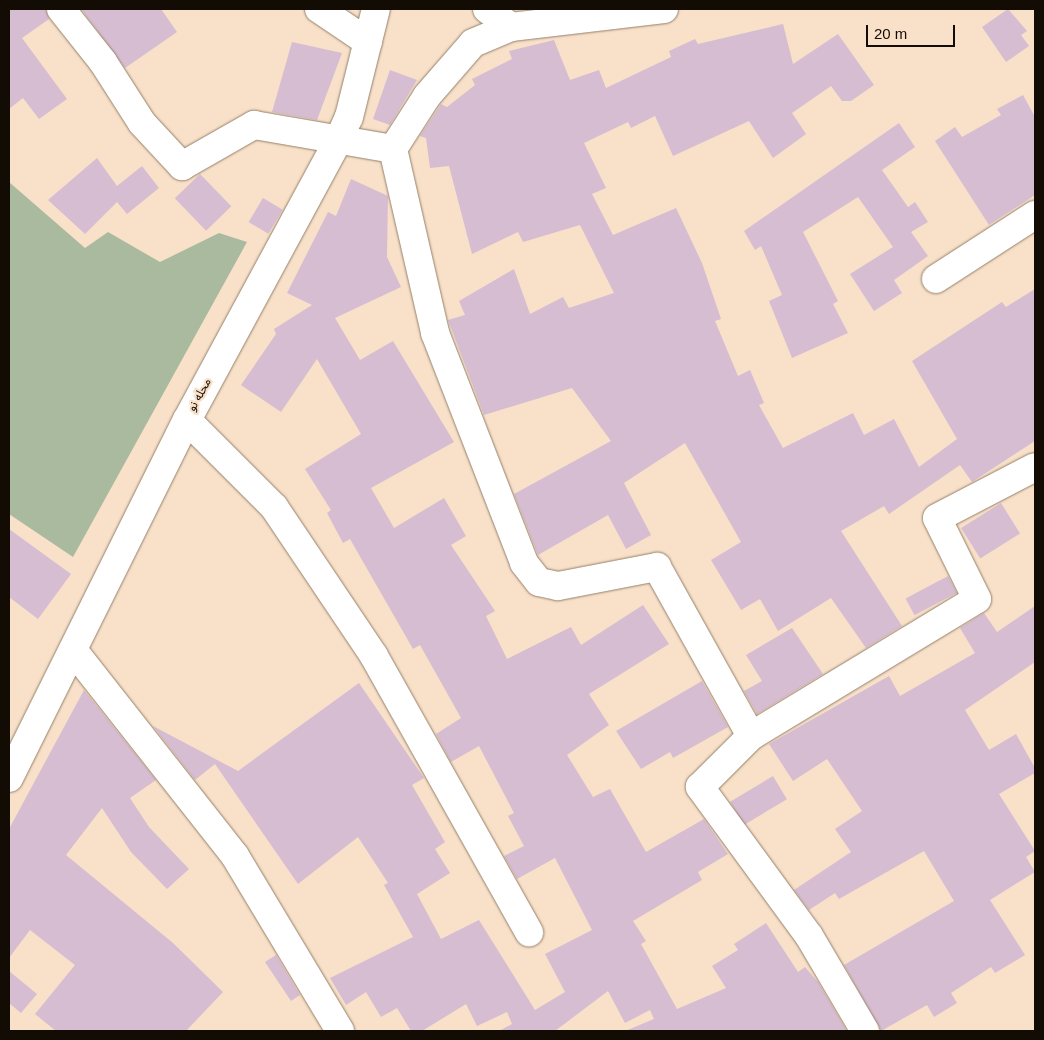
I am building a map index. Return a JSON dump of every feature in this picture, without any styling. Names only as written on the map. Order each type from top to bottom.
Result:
[{"type":"street","points":[[60,9],[103,62],[142,122],[182,166],[254,125],[393,149]]},
{"type":"street","points":[[319,9],[368,42]]},
{"type":"street","name":"محله نو","points":[[9,778],[187,420],[339,139],[349,117],[376,9]]},
{"type":"street","points":[[486,9],[511,27]]},
{"type":"street","points":[[664,9],[511,27],[473,43],[427,96],[393,149],[435,333],[524,563],[540,582],[558,586],[657,567],[751,736]]},
{"type":"street","points":[[936,279],[1035,215]]},
{"type":"street","points":[[187,420],[274,507],[374,656],[529,932]]},
{"type":"street","points":[[865,1031],[809,936],[700,787],[751,736],[977,600],[937,518],[1035,467]]},
{"type":"street","points":[[73,650],[235,856],[340,1031]]},
{"type":"green space","points":[[9,182],[85,248],[108,232],[160,262],[219,233],[247,242],[73,557],[9,514]]},
{"type":"building","points":[[9,9],[46,9],[49,19],[22,38],[67,99],[39,119],[23,98],[9,109]]},
{"type":"building","points":[[81,9],[161,9],[177,32],[125,68]]},
{"type":"building","points":[[1008,9],[1027,31],[1021,35],[1029,46],[1006,62],[982,27]]},
{"type":"building","points":[[783,24],[793,64],[838,34],[874,85],[851,101],[842,101],[831,86],[792,113],[806,134],[773,158],[749,121],[673,156],[655,116],[631,128],[628,122],[584,143],[606,188],[592,194],[613,235],[676,208],[702,263],[721,319],[715,321],[738,376],[750,370],[764,403],[759,405],[783,448],[853,413],[864,435],[894,419],[919,467],[957,439],[912,361],[1002,302],[1006,307],[1035,289],[1035,441],[972,482],[960,465],[889,514],[884,506],[841,531],[902,626],[866,648],[831,598],[778,631],[760,599],[741,610],[711,560],[741,542],[685,443],[624,483],[651,535],[626,549],[608,515],[538,555],[514,494],[611,441],[572,388],[484,415],[448,320],[465,315],[459,301],[514,269],[530,314],[563,297],[569,308],[614,293],[580,225],[523,242],[518,232],[472,254],[449,166],[430,168],[426,138],[420,136],[441,104],[447,107],[475,85],[472,79],[512,59],[509,51],[554,40],[570,80],[599,70],[606,88],[671,57],[669,51],[695,39],[698,44]]},
{"type":"building","points":[[292,42],[342,53],[317,120],[272,112]]},
{"type":"building","points":[[390,70],[417,80],[390,125],[373,119]]},
{"type":"building","points":[[1023,95],[1035,117],[1035,195],[989,225],[935,141],[955,127],[962,137],[1001,115],[997,109]]},
{"type":"building","points":[[899,123],[915,147],[882,170],[908,207],[915,202],[928,222],[911,232],[928,256],[894,280],[902,293],[874,311],[850,274],[893,247],[858,197],[803,232],[838,301],[833,304],[848,333],[792,358],[769,301],[782,295],[761,246],[755,250],[744,231]]},
{"type":"building","points":[[97,158],[117,186],[142,166],[159,188],[127,214],[117,202],[85,234],[48,200]]},
{"type":"building","points":[[200,174],[231,206],[206,231],[175,198]]},
{"type":"building","points":[[351,179],[388,196],[387,257],[401,287],[335,318],[360,360],[393,341],[454,442],[371,488],[394,528],[444,498],[466,536],[451,545],[495,611],[486,616],[507,659],[571,627],[581,645],[643,605],[669,644],[589,694],[609,725],[567,755],[593,797],[610,789],[646,852],[704,819],[728,854],[698,872],[702,880],[633,921],[646,941],[641,944],[677,1009],[726,988],[712,966],[738,950],[734,944],[766,923],[798,972],[805,967],[818,982],[847,1031],[625,1031],[654,1019],[650,1010],[625,1023],[608,991],[555,1031],[499,1031],[512,1024],[507,1012],[477,1026],[466,1004],[422,1031],[411,1031],[397,1008],[381,1017],[366,992],[346,1005],[330,978],[413,937],[384,885],[388,883],[358,837],[298,884],[215,764],[195,780],[153,726],[238,771],[359,683],[424,778],[412,785],[445,842],[435,849],[450,873],[417,894],[441,939],[479,920],[535,1010],[565,992],[545,954],[592,930],[555,858],[517,879],[504,856],[524,846],[508,816],[514,813],[479,746],[451,762],[436,734],[461,718],[420,645],[413,649],[350,539],[343,543],[327,513],[331,510],[305,469],[361,434],[317,359],[281,412],[241,385],[276,334],[274,329],[312,305],[287,293],[328,212],[336,216]]},
{"type":"building","points":[[263,198],[283,210],[268,234],[249,222]]},
{"type":"building","points":[[1001,503],[1020,534],[980,558],[961,528]]},
{"type":"building","points":[[9,529],[71,574],[38,619],[9,597]]},
{"type":"building","points":[[948,576],[957,593],[915,615],[906,599]]},
{"type":"building","points":[[1035,606],[1035,662],[965,710],[989,750],[1016,734],[1035,768],[1035,773],[999,794],[1035,851],[1026,857],[1035,872],[990,900],[1025,955],[995,973],[991,967],[951,993],[957,1003],[934,1017],[927,1005],[881,1031],[844,965],[954,901],[924,851],[839,899],[835,893],[809,910],[794,890],[851,852],[835,829],[862,811],[827,759],[793,781],[769,744],[889,676],[900,696],[975,653],[960,628],[984,613],[997,632]]},
{"type":"building","points":[[792,628],[823,674],[757,714],[744,691],[762,681],[746,655]]},
{"type":"building","points":[[702,681],[728,727],[673,758],[670,752],[641,769],[616,731]]},
{"type":"building","points":[[84,690],[156,780],[130,798],[149,827],[189,869],[167,889],[131,852],[102,808],[66,855],[173,943],[223,992],[186,1031],[56,1031],[35,1014],[75,965],[30,930],[9,958],[9,829]]},
{"type":"building","points":[[773,776],[787,799],[744,825],[730,802]]},
{"type":"building","points":[[276,955],[300,995],[291,1001],[265,962]]},
{"type":"building","points":[[9,971],[37,994],[21,1013],[9,1003]]}]
